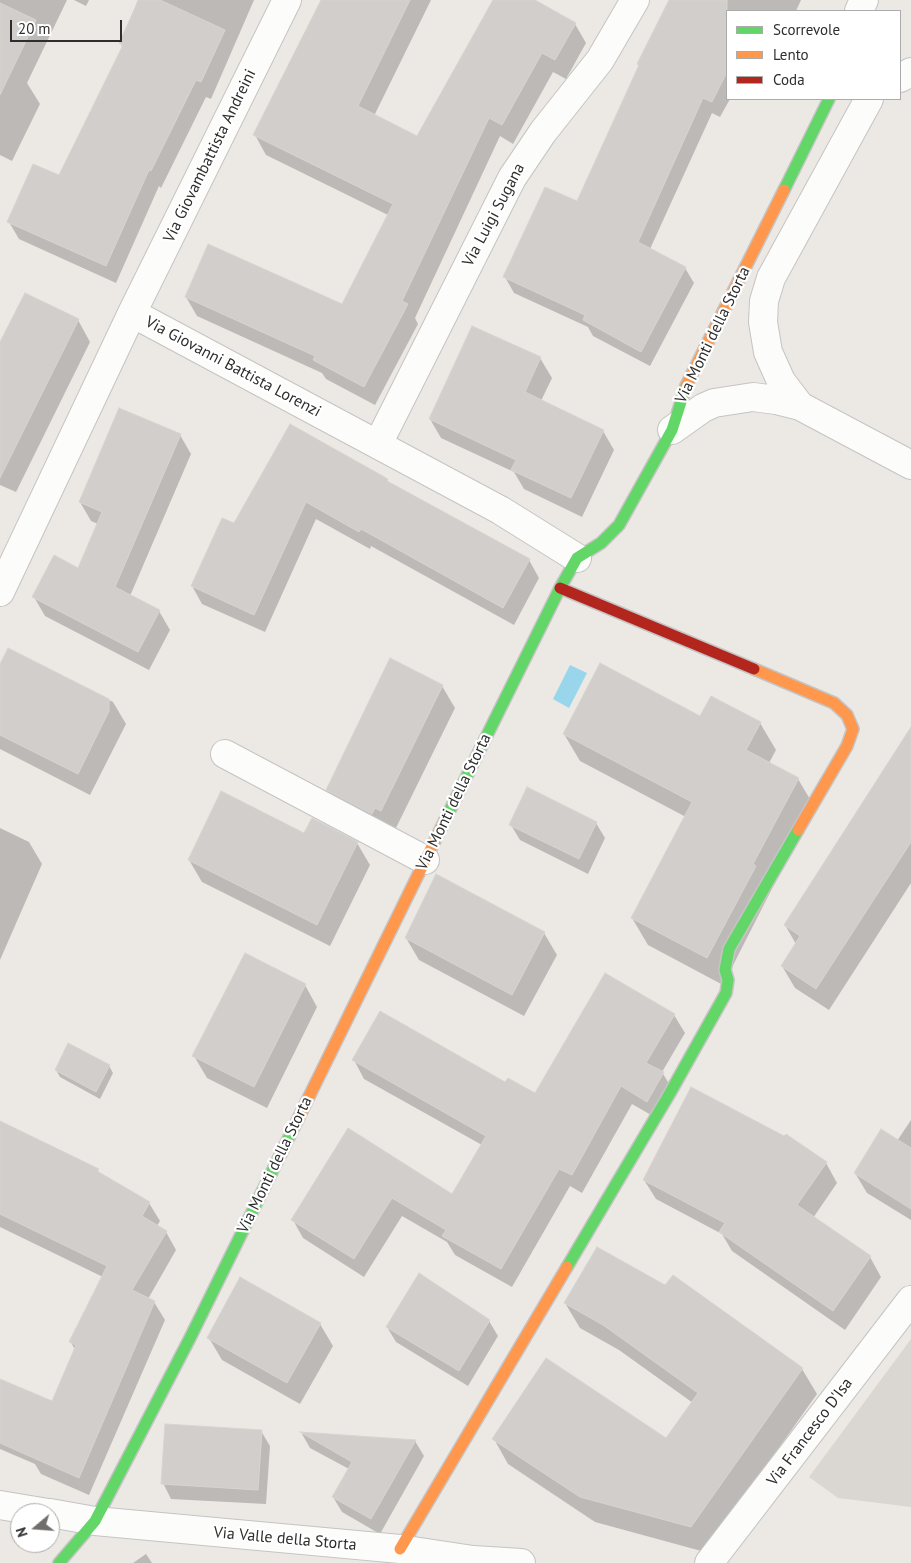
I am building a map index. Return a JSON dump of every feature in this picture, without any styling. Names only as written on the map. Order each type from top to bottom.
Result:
[{"type":"street","name":"Via Giovambattista Andreini","points":[[132,313],[287,0]]},
{"type":"street","name":"Via Luigi Sugana","points":[[378,444],[512,178],[542,132],[600,60],[635,0]]},
{"type":"street","name":"Via Monti della Storta","points":[[59,1563],[95,1521],[190,1338],[560,588],[577,558],[601,542],[619,525],[672,430],[682,394],[829,100]]},
{"type":"street","name":"Via Monti della Storta","points":[[800,406],[781,381],[768,352],[763,322],[764,301],[770,278],[868,100]]},
{"type":"street","name":"Via Giovanni Battista Lorenzi","points":[[0,592],[132,313],[500,510],[577,558]]},
{"type":"street","points":[[672,430],[703,408],[727,400],[753,397],[800,406],[911,465]]},
{"type":"street","points":[[400,1549],[665,1101],[726,993],[728,980],[725,970],[729,948],[847,746],[853,729],[847,715],[834,703],[560,588]]},
{"type":"street","points":[[225,754],[425,860]]},
{"type":"street","name":"Via Francesco D'Isa","points":[[710,1563],[911,1300]]},
{"type":"street","name":"Via Valle della Storta","points":[[60,1515],[95,1521],[400,1549],[471,1562],[521,1563]]},
{"type":"shaded area","points":[[911,1339],[911,1507],[838,1498],[809,1477]]},
{"type":"water","points":[[570,665],[587,673],[569,708],[553,699]]},
{"type":"building","points":[[139,0],[160,0],[225,30],[201,82],[196,80],[151,171],[149,170],[106,266],[7,222],[33,164],[59,175],[123,45],[119,43]]},
{"type":"building","points":[[321,0],[410,0],[358,106],[417,136],[493,0],[535,0],[576,23],[555,60],[542,53],[502,125],[489,118],[402,301],[408,304],[364,387],[313,360],[315,356],[185,297],[208,244],[342,304],[393,204],[253,135]]},
{"type":"building","points":[[669,0],[727,0],[726,74],[712,102],[703,98],[638,242],[686,267],[641,352],[583,320],[585,315],[503,277],[545,187],[577,201],[639,65],[637,64]]},
{"type":"building","points":[[0,3],[36,20],[0,95]]},
{"type":"building","points":[[25,293],[79,319],[0,478],[0,342]]},
{"type":"building","points":[[472,326],[541,357],[525,392],[604,430],[571,498],[511,470],[516,460],[429,419]]},
{"type":"building","points":[[119,408],[181,434],[115,587],[160,610],[138,652],[32,597],[54,555],[78,568],[102,512],[79,502]]},
{"type":"building","points":[[290,424],[388,479],[387,481],[530,559],[503,608],[361,529],[359,532],[306,502],[254,615],[191,586],[222,518],[234,523]]},
{"type":"building","points":[[8,648],[109,699],[109,711],[78,774],[0,735],[0,664]]},
{"type":"building","points":[[390,658],[443,685],[381,811],[375,808],[372,814],[326,790]]},
{"type":"building","points":[[600,663],[700,716],[711,696],[761,722],[746,750],[799,778],[753,864],[756,866],[707,958],[631,918],[692,802],[563,734]]},
{"type":"building","points":[[911,727],[911,842],[816,989],[781,966],[800,936],[784,925]]},
{"type":"building","points":[[527,787],[597,822],[579,859],[509,825]]},
{"type":"building","points":[[221,791],[304,833],[312,818],[358,842],[317,925],[188,860]]},
{"type":"building","points":[[436,874],[545,932],[512,995],[405,938]]},
{"type":"building","points":[[245,953],[306,984],[254,1087],[192,1056]]},
{"type":"building","points":[[605,973],[675,1014],[646,1063],[664,1072],[647,1102],[621,1086],[572,1175],[559,1169],[501,1269],[442,1236],[446,1230],[392,1198],[354,1259],[291,1220],[348,1128],[452,1194],[486,1136],[352,1060],[380,1011],[505,1082],[508,1078],[535,1093]]},
{"type":"building","points":[[68,1043],[110,1065],[96,1092],[55,1070]]},
{"type":"building","points":[[691,1087],[784,1136],[786,1134],[827,1162],[797,1205],[871,1256],[833,1311],[719,1232],[725,1223],[643,1180]]},
{"type":"building","points":[[0,1121],[99,1169],[97,1171],[150,1202],[142,1216],[167,1231],[132,1290],[155,1301],[79,1478],[0,1443],[0,1379],[52,1401],[76,1345],[69,1342],[107,1266],[0,1214]]},
{"type":"building","points":[[881,1129],[911,1148],[911,1209],[854,1173]]},
{"type":"building","points":[[597,1247],[665,1285],[673,1275],[803,1368],[691,1527],[580,1497],[492,1439],[546,1358],[666,1438],[698,1393],[603,1325],[564,1303]]},
{"type":"building","points":[[419,1273],[490,1320],[459,1371],[386,1327]]},
{"type":"building","points":[[240,1277],[321,1323],[287,1383],[207,1338]]},
{"type":"building","points":[[165,1424],[262,1430],[258,1490],[161,1484]]},
{"type":"building","points":[[300,1432],[416,1440],[371,1519],[332,1497],[352,1462]]},
{"type":"traffic: fast","points":[[784,190],[829,100]]},
{"type":"traffic: fast","points":[[447,816],[560,588],[577,558],[601,543],[619,525],[672,430],[686,386]]},
{"type":"traffic: fast","points":[[567,1267],[670,1093],[726,993],[728,980],[725,970],[729,949],[798,830]]},
{"type":"traffic: fast","points":[[59,1563],[95,1521],[190,1338],[299,1117]]},
{"type":"traffic: slow","points":[[686,386],[784,190]]},
{"type":"traffic: slow","points":[[754,669],[834,703],[847,715],[853,729],[847,746],[798,830]]},
{"type":"traffic: slow","points":[[299,1117],[447,816]]},
{"type":"traffic: slow","points":[[400,1549],[567,1267]]},
{"type":"traffic: jam","points":[[560,588],[754,669]]}]
